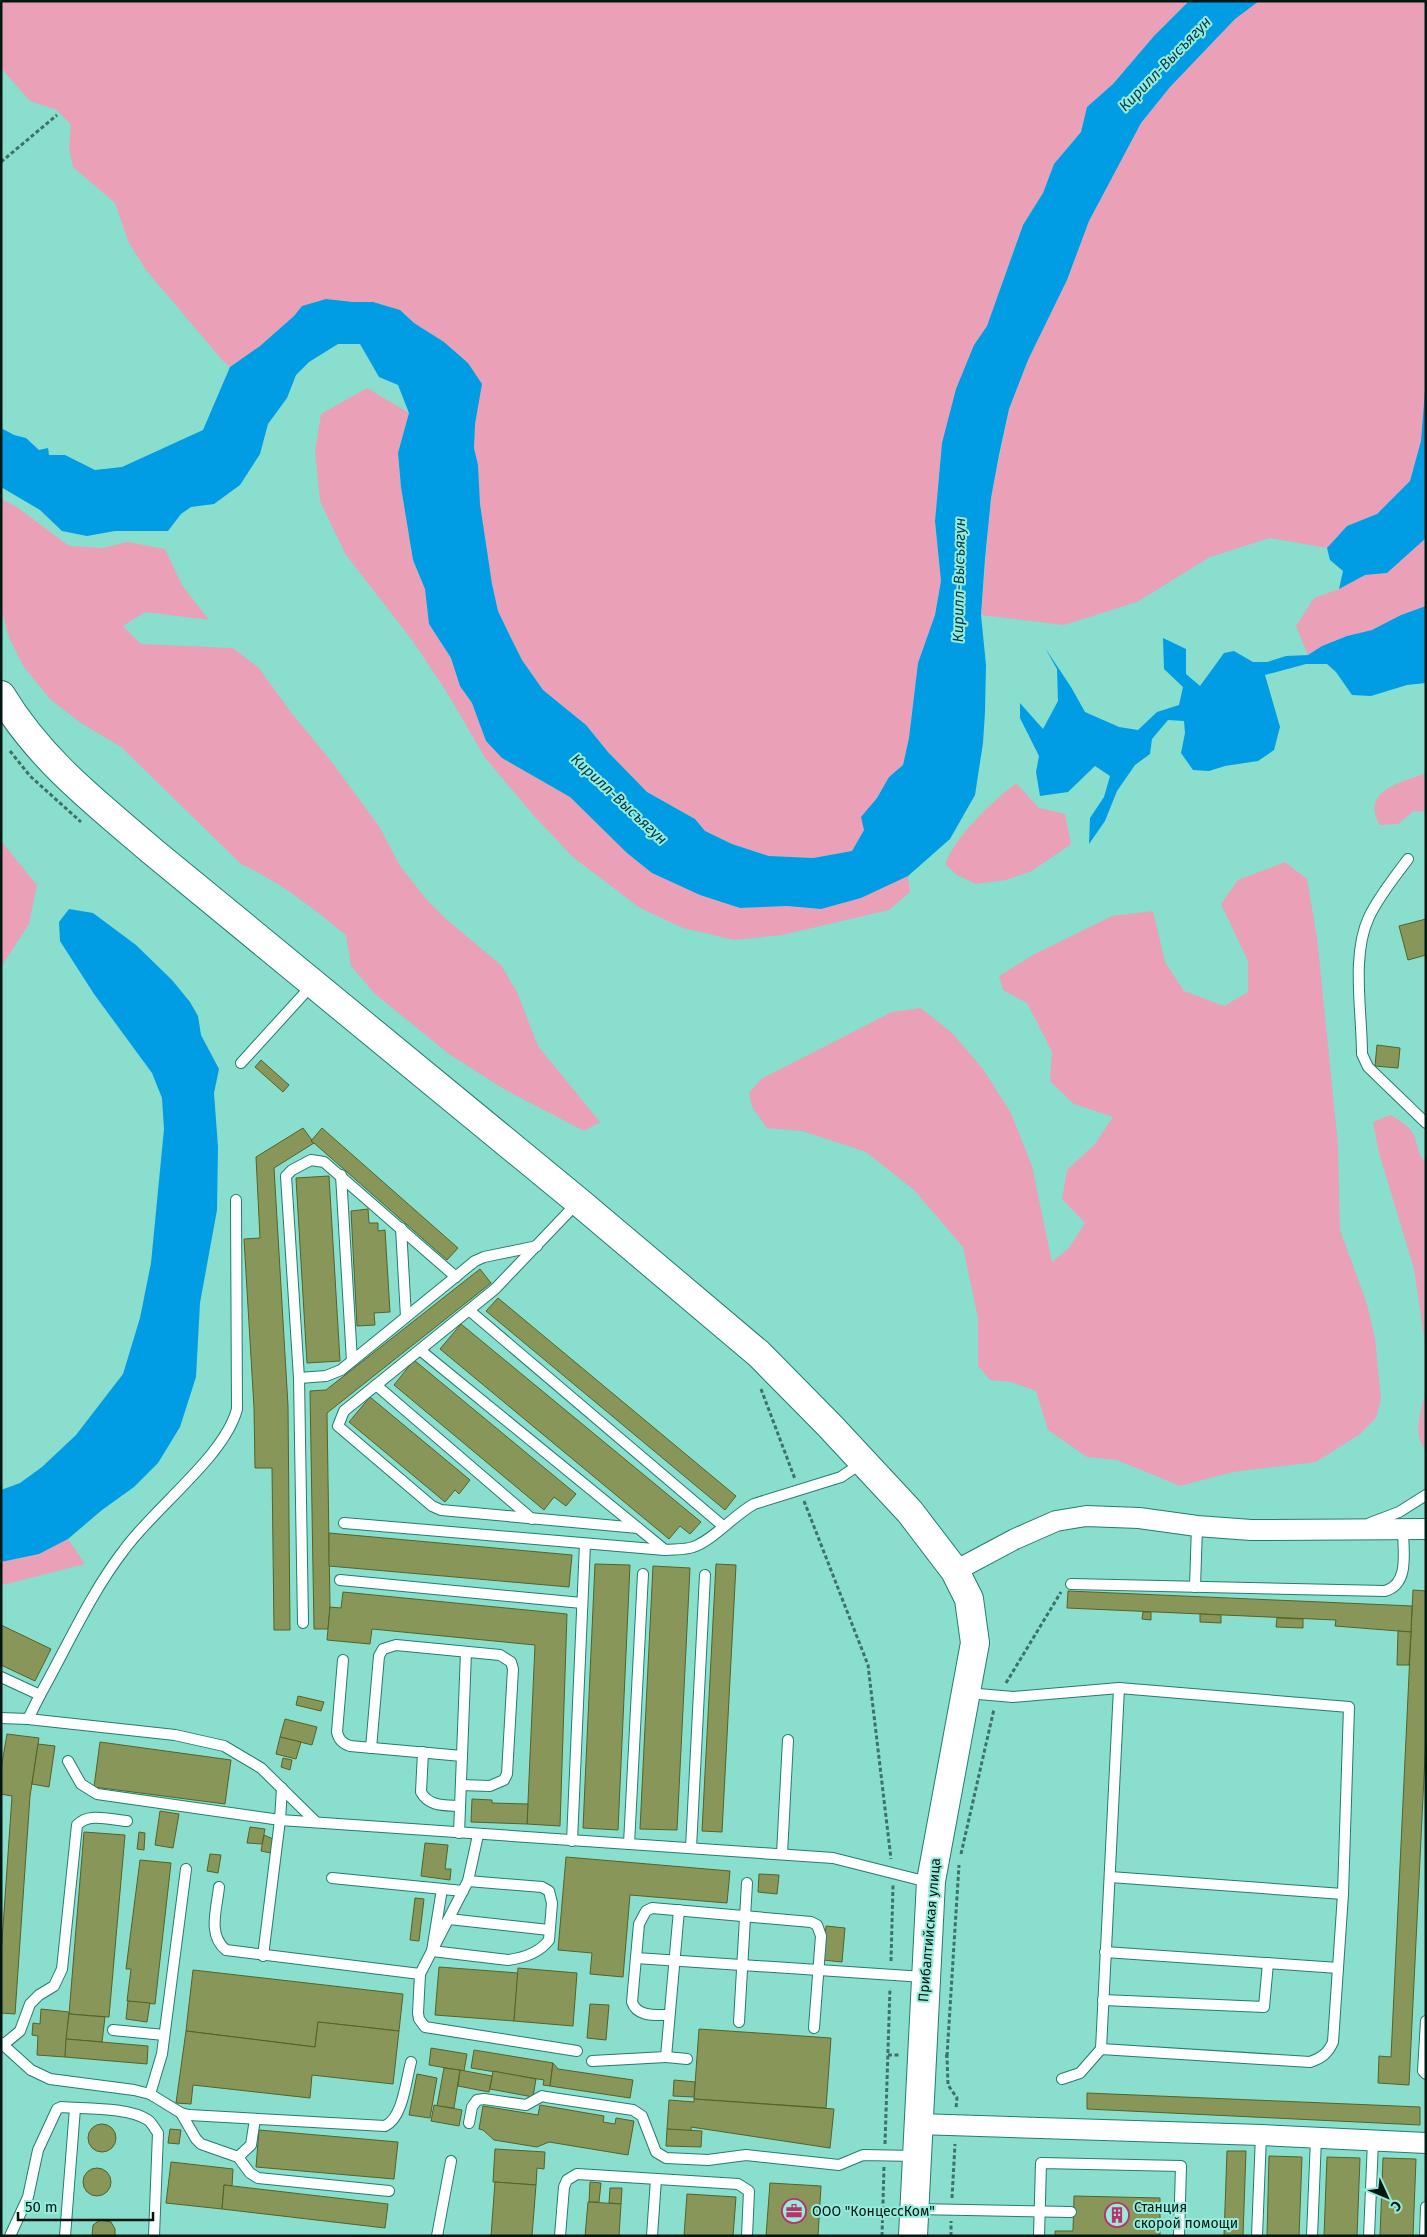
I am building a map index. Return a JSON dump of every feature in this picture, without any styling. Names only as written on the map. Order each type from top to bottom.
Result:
[{"type":"street","name":"Прибалтийская улица","points":[[1,695],[16,719],[57,768],[152,851],[579,1202],[758,1354],[864,1462],[910,1512],[955,1571],[969,1599],[974,1622],[975,1643],[931,1881],[924,1977],[913,2223]]},
{"type":"street","points":[[955,1571],[1015,1539],[1056,1521],[1086,1516],[1139,1518],[1197,1526],[1251,1530],[1426,1529]]},
{"type":"street","points":[[918,2124],[1261,2135],[1426,2143]]},
{"type":"lane","points":[[1408,859],[1380,897],[1368,918],[1359,951],[1362,1054],[1368,1067],[1426,1123]]},
{"type":"lane","points":[[241,1064],[313,984]]},
{"type":"lane","points":[[303,1623],[299,1378],[286,1176],[292,1170],[311,1160],[324,1162],[456,1277]]},
{"type":"lane","points":[[341,1175],[352,1361]]},
{"type":"lane","points":[[28,1719],[92,1600],[124,1549],[218,1444],[234,1422],[237,1409],[236,1200]]},
{"type":"lane","points":[[579,1202],[495,1289],[470,1311],[344,1410],[338,1426],[432,1506],[448,1512],[638,1528]]},
{"type":"lane","points":[[401,1228],[406,1317]]},
{"type":"lane","points":[[299,1378],[326,1376],[341,1370],[456,1277],[484,1257],[537,1246]]},
{"type":"lane","points":[[470,1311],[723,1526]]},
{"type":"lane","points":[[420,1350],[665,1550]]},
{"type":"lane","points":[[376,1385],[532,1519]]},
{"type":"lane","points":[[344,1523],[665,1550],[692,1548],[706,1541],[723,1526],[754,1504],[841,1477],[864,1462]]},
{"type":"lane","points":[[1348,1530],[1377,1522],[1399,1512],[1426,1495]]},
{"type":"lane","points":[[1195,1587],[1197,1526]]},
{"type":"lane","points":[[1071,1584],[1385,1591],[1393,1589],[1402,1576],[1403,1530]]},
{"type":"lane","points":[[572,1841],[585,1544]]},
{"type":"lane","points":[[629,1844],[643,1574]]},
{"type":"lane","points":[[691,1848],[705,1575]]},
{"type":"lane","points":[[340,1580],[582,1602]]},
{"type":"lane","points":[[371,1748],[379,1656],[383,1649],[396,1645],[500,1655],[511,1662],[512,1669],[507,1774],[504,1780],[490,1786],[461,1785]]},
{"type":"lane","points":[[459,1833],[466,1652]]},
{"type":"lane","points":[[343,1660],[339,1738],[350,1746],[462,1756]]},
{"type":"lane","points":[[1,1678],[40,1695]]},
{"type":"lane","points":[[966,1693],[1000,1696],[1119,1688],[1349,1708],[1343,1894],[1332,2042],[1328,2052],[1320,2059],[1310,2062],[1101,2049]]},
{"type":"lane","points":[[1062,2079],[1080,2073],[1101,2049],[1119,1688]]},
{"type":"lane","points":[[1,1718],[28,1719],[175,1735],[224,1746],[248,1759],[282,1788],[315,1821]]},
{"type":"lane","points":[[782,1854],[788,1740]]},
{"type":"lane","points":[[423,1752],[420,1792],[423,1797],[433,1804],[460,1806]]},
{"type":"lane","points":[[68,1761],[81,1784],[97,1794],[280,1820],[315,1821],[478,1835],[782,1854],[852,1862],[908,1878],[931,1881]]},
{"type":"lane","points":[[263,1956],[280,1820],[282,1788]]},
{"type":"lane","points":[[127,1821],[90,1818],[82,1820],[77,1825],[62,1969],[59,1980],[54,1986],[34,1999],[20,2030],[2,2044],[31,2070],[50,2079],[134,2090],[150,2094],[181,2113],[201,2144],[238,2157],[250,2172],[265,2180],[389,2191]]},
{"type":"lane","points":[[478,1835],[468,1881],[420,1974],[419,2019],[425,2027],[577,2051]]},
{"type":"lane","points":[[150,2094],[162,2054],[186,1869]]},
{"type":"lane","points":[[1110,1877],[1343,1894]]},
{"type":"lane","points":[[332,1878],[463,1891]]},
{"type":"lane","points":[[432,1951],[508,1960],[540,1950],[549,1940],[552,1903],[549,1891],[542,1887],[468,1881]]},
{"type":"lane","points":[[739,2022],[747,1883]]},
{"type":"lane","points":[[219,1887],[214,1929],[220,1945],[226,1950],[236,1953],[420,1974]]},
{"type":"lane","points":[[432,1951],[442,1888]]},
{"type":"lane","points":[[669,2016],[647,2014],[634,2007],[632,2002],[639,1924],[646,1911],[652,1908],[811,1922],[817,1925],[821,1936],[814,2028]]},
{"type":"lane","points":[[666,2057],[679,1910]]},
{"type":"lane","points":[[449,1919],[549,1930]]},
{"type":"lane","points":[[1105,1952],[1338,1968]]},
{"type":"lane","points":[[636,1958],[924,1977]]},
{"type":"lane","points":[[1103,2000],[1264,2007],[1268,1963]]},
{"type":"lane","points":[[1426,2021],[1423,2072],[1426,2074]]},
{"type":"lane","points":[[113,2030],[164,2035]]},
{"type":"lane","points":[[592,2061],[666,2057],[687,2059]]},
{"type":"lane","points":[[181,2113],[385,2126],[392,2123],[397,2115],[411,2062]]},
{"type":"lane","points":[[469,2123],[472,2107],[476,2100],[484,2099],[529,2105],[542,2096],[546,2096],[637,2112],[645,2122],[656,2152],[666,2158],[708,2160],[746,2155],[838,2165],[863,2155],[916,2156]]},
{"type":"lane","points":[[10,2236],[28,2197],[38,2150],[54,2114],[61,2107],[130,2113],[148,2120],[154,2126],[158,2133],[154,2236]]},
{"type":"lane","points":[[66,2236],[75,2108]]},
{"type":"lane","points":[[250,2172],[255,2119]]},
{"type":"lane","points":[[1257,2236],[1261,2135]]},
{"type":"lane","points":[[1312,2236],[1316,2138]]},
{"type":"lane","points":[[238,2157],[249,2148],[253,2141]]},
{"type":"lane","points":[[1369,2236],[1373,2141]]},
{"type":"lane","points":[[437,2236],[451,2161]]},
{"type":"lane","points":[[1039,2236],[1041,2163],[1181,2166],[1179,2236]]},
{"type":"lane","points":[[560,2236],[564,2187],[567,2180],[577,2174],[738,2184],[749,2192],[747,2236]]},
{"type":"lane","points":[[652,2236],[656,2179]]},
{"type":"lane","points":[[1425,2236],[1426,2207]]},
{"type":"lane","points":[[913,2223],[1040,2211],[1071,2212]]},
{"type":"path","points":[[1,162],[57,116]]},
{"type":"path","points":[[947,2056],[958,1866],[992,1717],[1000,1696],[1017,1663],[1062,1592],[1071,1584]]},
{"type":"shaded area","points":[[1,1],[1189,1],[1154,36],[1113,84],[1087,107],[1081,132],[1054,164],[1043,193],[1023,225],[987,326],[974,345],[942,443],[935,521],[941,581],[935,615],[918,663],[909,738],[903,765],[889,777],[877,798],[862,817],[864,830],[852,851],[813,858],[769,856],[732,844],[705,831],[695,819],[647,792],[608,752],[586,725],[543,690],[522,660],[498,611],[480,504],[478,465],[474,448],[475,424],[468,363],[444,342],[414,323],[400,310],[373,302],[326,299],[302,306],[294,316],[260,346],[230,367],[146,270],[129,243],[115,203],[73,167],[69,148],[71,125],[57,110],[30,101],[1,68]]},
{"type":"shaded area","points":[[1259,1],[1426,1],[1426,377],[1421,441],[1410,481],[1377,514],[1347,526],[1327,548],[1270,538],[1210,557],[1137,602],[1064,625],[981,615],[991,498],[1009,409],[1028,360],[1067,280],[1089,221],[1141,123],[1170,87],[1235,19]]},
{"type":"shaded area","points":[[367,388],[409,413],[398,453],[401,487],[413,560],[425,589],[429,624],[451,658],[460,686],[472,703],[486,741],[502,758],[570,797],[627,853],[652,873],[700,895],[740,908],[787,906],[821,909],[861,898],[908,876],[910,892],[889,910],[782,935],[734,940],[683,928],[640,908],[574,858],[535,817],[486,759],[446,691],[412,640],[346,555],[320,501],[315,452],[321,414]]},
{"type":"shaded area","points":[[1,499],[17,507],[69,546],[103,548],[127,542],[165,549],[182,585],[209,620],[145,612],[123,626],[141,644],[233,648],[259,668],[379,826],[400,866],[427,900],[446,919],[501,965],[517,992],[538,1046],[600,1122],[584,1131],[502,1088],[449,1054],[375,994],[351,966],[346,935],[283,887],[241,864],[121,747],[81,723],[51,700],[24,667],[10,640],[1,609]]},
{"type":"shaded area","points":[[1426,538],[1426,606],[1401,615],[1372,630],[1347,636],[1322,646],[1308,655],[1296,626],[1314,598],[1339,589],[1365,575],[1387,573]]},
{"type":"shaded area","points":[[1426,773],[1426,812],[1414,811],[1398,824],[1380,825],[1375,813],[1375,804],[1379,796],[1395,785]]},
{"type":"shaded area","points":[[1016,783],[1039,808],[1065,814],[1071,844],[1032,871],[1006,880],[976,884],[957,875],[945,864],[958,841],[966,830],[996,800]]},
{"type":"shaded area","points":[[1,841],[37,885],[29,924],[1,967]]},
{"type":"shaded area","points":[[1285,862],[1307,879],[1317,937],[1338,1145],[1340,1230],[1367,1304],[1375,1339],[1381,1399],[1376,1418],[1360,1434],[1316,1462],[1233,1472],[1180,1486],[1117,1460],[1087,1457],[1048,1430],[1036,1391],[1011,1382],[990,1380],[978,1366],[978,1318],[963,1247],[914,1190],[866,1152],[802,1131],[767,1128],[752,1107],[749,1093],[761,1079],[892,1012],[921,1008],[953,1034],[983,1069],[1011,1113],[1032,1166],[1052,1262],[1069,1248],[1085,1223],[1062,1199],[1067,1170],[1095,1144],[1113,1117],[1074,1104],[1050,1081],[1052,1052],[1027,1003],[1003,990],[999,976],[1031,956],[1112,916],[1153,911],[1165,962],[1184,991],[1224,1006],[1248,992],[1248,961],[1221,904],[1238,880]]},
{"type":"shaded area","points":[[1390,1115],[1403,1122],[1411,1130],[1421,1156],[1426,1163],[1426,1350],[1414,1269],[1379,1153],[1373,1122]]},
{"type":"shaded area","points":[[1426,1390],[1426,1450],[1419,1437],[1418,1429]]},
{"type":"shaded area","points":[[68,1539],[85,1564],[1,1584],[1,1562],[39,1554]]},
{"type":"water","name":"Кирилл-Высъягун","points":[[1189,1],[1259,1],[1235,19],[1170,87],[1141,123],[1089,221],[1067,280],[1028,360],[1009,409],[991,498],[985,559],[981,615],[986,665],[985,712],[983,743],[975,795],[950,839],[908,876],[861,898],[821,909],[787,906],[740,908],[700,895],[652,873],[627,853],[570,797],[502,758],[486,741],[472,703],[460,686],[451,658],[429,624],[425,589],[413,560],[401,487],[398,453],[409,413],[398,385],[379,377],[360,344],[338,344],[309,362],[296,375],[287,398],[268,424],[260,454],[240,485],[214,504],[191,507],[181,514],[168,531],[115,531],[87,536],[62,531],[40,510],[1,487],[1,428],[14,435],[26,438],[39,450],[48,448],[49,455],[65,455],[95,470],[122,467],[203,430],[230,367],[260,346],[294,316],[302,306],[326,299],[373,302],[400,310],[414,323],[444,342],[468,363],[482,384],[475,424],[474,448],[478,465],[480,504],[492,584],[498,611],[510,636],[522,660],[543,690],[586,725],[608,752],[647,792],[695,819],[705,831],[732,844],[769,856],[813,858],[852,851],[864,830],[861,817],[877,798],[889,777],[903,765],[909,738],[918,663],[935,615],[941,581],[935,521],[942,443],[956,389],[974,345],[987,326],[1023,225],[1043,193],[1054,164],[1081,132],[1087,107],[1113,84],[1154,36]]},
{"type":"water","points":[[1426,377],[1426,538],[1387,573],[1365,575],[1339,589],[1343,571],[1330,560],[1327,548],[1347,526],[1377,514],[1410,481],[1421,441]]},
{"type":"water","points":[[1426,606],[1426,683],[1407,685],[1371,696],[1352,695],[1336,672],[1327,664],[1306,664],[1265,675],[1280,727],[1274,750],[1258,761],[1225,766],[1209,771],[1193,770],[1181,753],[1185,733],[1184,721],[1168,720],[1152,739],[1150,754],[1135,765],[1117,791],[1105,821],[1089,844],[1090,818],[1104,797],[1110,776],[1095,766],[1068,792],[1040,796],[1036,772],[1039,756],[1020,718],[1020,703],[1043,729],[1058,701],[1057,669],[1045,648],[1085,712],[1119,727],[1138,730],[1157,712],[1179,705],[1183,687],[1164,669],[1163,638],[1186,649],[1186,674],[1200,686],[1224,653],[1234,651],[1253,662],[1267,662],[1286,656],[1308,655],[1322,646],[1347,636],[1372,630],[1401,615]]},
{"type":"water","points":[[69,909],[93,913],[136,945],[172,980],[190,1002],[198,1016],[201,1035],[219,1069],[214,1093],[218,1147],[217,1210],[200,1303],[196,1377],[180,1427],[158,1463],[134,1487],[102,1510],[68,1539],[39,1554],[1,1562],[1,1490],[20,1483],[42,1467],[76,1435],[123,1374],[140,1318],[151,1263],[164,1129],[162,1098],[152,1073],[94,994],[60,941],[59,922]]},
{"type":"building","points":[[1426,919],[1426,955],[1408,960],[1399,926]]},
{"type":"building","points":[[1377,1045],[1400,1048],[1398,1068],[1375,1066]]},
{"type":"building","points":[[261,1060],[289,1085],[283,1092],[255,1067]]},
{"type":"building","points":[[303,1128],[314,1143],[274,1168],[288,1406],[290,1630],[274,1630],[272,1468],[255,1468],[254,1408],[244,1239],[260,1238],[256,1157]]},
{"type":"building","points":[[322,1128],[458,1248],[447,1260],[311,1141]]},
{"type":"building","points":[[329,1176],[340,1361],[307,1363],[296,1178]]},
{"type":"building","points":[[368,1209],[369,1223],[378,1223],[378,1231],[385,1230],[390,1312],[374,1313],[375,1325],[357,1326],[351,1211]]},
{"type":"building","points":[[480,1269],[491,1283],[327,1413],[330,1607],[328,1629],[314,1629],[310,1391],[326,1390]]},
{"type":"building","points":[[498,1298],[736,1496],[725,1510],[486,1311]]},
{"type":"building","points":[[461,1324],[701,1522],[690,1534],[680,1526],[669,1539],[440,1349]]},
{"type":"building","points":[[414,1360],[576,1494],[566,1506],[554,1497],[544,1510],[394,1385]]},
{"type":"building","points":[[370,1397],[470,1480],[459,1494],[455,1490],[445,1502],[349,1422]]},
{"type":"building","points":[[329,1533],[572,1555],[569,1587],[329,1566]]},
{"type":"building","points":[[595,1564],[630,1565],[618,1830],[583,1828]]},
{"type":"building","points":[[716,1564],[736,1565],[722,1832],[702,1831]]},
{"type":"building","points":[[653,1566],[690,1568],[677,1830],[640,1829]]},
{"type":"building","points":[[1413,1590],[1426,1591],[1426,1736],[1409,2085],[1378,2083],[1379,2056],[1391,2057]]},
{"type":"building","points":[[1068,1591],[1412,1606],[1411,1632],[1335,1626],[1336,1620],[1067,1608]]},
{"type":"building","points":[[343,1592],[567,1614],[560,1826],[527,1824],[535,1645],[372,1629],[370,1644],[327,1640],[330,1607],[341,1608]]},
{"type":"building","points":[[1143,1612],[1151,1612],[1151,1620],[1142,1619]]},
{"type":"building","points":[[1200,1614],[1221,1615],[1221,1623],[1200,1622]]},
{"type":"building","points":[[1277,1618],[1303,1619],[1303,1628],[1276,1627]]},
{"type":"building","points":[[1,1625],[51,1649],[35,1681],[1,1665]]},
{"type":"building","points":[[1398,1631],[1411,1632],[1409,1665],[1397,1665]]},
{"type":"building","points":[[298,1696],[324,1702],[321,1711],[296,1705]]},
{"type":"building","points":[[285,1719],[317,1727],[312,1745],[280,1737]]},
{"type":"building","points":[[7,1734],[39,1738],[30,1796],[15,2014],[1,2013],[1,1956],[12,1796],[1,1794],[1,1769]]},
{"type":"building","points":[[280,1737],[301,1742],[296,1759],[276,1754]]},
{"type":"building","points":[[100,1742],[231,1760],[225,1804],[94,1787]]},
{"type":"building","points":[[38,1744],[55,1746],[49,1787],[32,1784]]},
{"type":"building","points":[[283,1758],[292,1760],[290,1770],[281,1767]]},
{"type":"building","points":[[472,1799],[492,1800],[492,1803],[528,1804],[527,1824],[471,1822]]},
{"type":"building","points":[[160,1811],[179,1814],[173,1848],[155,1845]]},
{"type":"building","points":[[250,1827],[265,1829],[262,1844],[247,1843]]},
{"type":"building","points":[[84,1832],[125,1835],[109,2017],[69,2014]]},
{"type":"building","points":[[139,1832],[145,1833],[144,1850],[137,1849]]},
{"type":"building","points":[[264,1835],[273,1839],[271,1853],[261,1851]]},
{"type":"building","points":[[425,1843],[448,1845],[445,1869],[451,1869],[450,1880],[421,1876]]},
{"type":"building","points":[[210,1854],[221,1855],[218,1873],[207,1871]]},
{"type":"building","points":[[566,1857],[730,1871],[727,1903],[630,1895],[623,1977],[590,1974],[592,1953],[558,1950]]},
{"type":"building","points":[[140,1860],[171,1863],[155,2004],[127,2001],[131,1969],[126,1969]]},
{"type":"building","points":[[759,1874],[779,1875],[777,1894],[758,1892]]},
{"type":"building","points":[[415,1898],[424,1899],[419,1941],[410,1940]]},
{"type":"building","points":[[826,1926],[845,1928],[842,1962],[823,1960]]},
{"type":"building","points":[[439,1967],[518,1973],[514,2021],[435,2015]]},
{"type":"building","points":[[518,1968],[577,1973],[573,2026],[514,2021]]},
{"type":"building","points":[[193,1970],[403,1994],[399,2031],[318,2022],[315,2047],[186,2031]]},
{"type":"building","points":[[128,2001],[150,2003],[147,2022],[126,2019]]},
{"type":"building","points":[[590,2004],[609,2005],[606,2040],[587,2038]]},
{"type":"building","points":[[41,2009],[69,2012],[65,2057],[37,2055],[38,2036],[32,2035],[33,2023],[40,2024]]},
{"type":"building","points":[[69,2014],[105,2017],[102,2042],[66,2039]]},
{"type":"building","points":[[318,2022],[399,2031],[393,2084],[312,2075],[310,2098],[193,2085],[191,2104],[176,2103],[186,2031],[315,2047]]},
{"type":"building","points":[[699,2029],[831,2038],[826,2108],[694,2099]]},
{"type":"building","points":[[66,2039],[148,2046],[147,2064],[65,2057]]},
{"type":"building","points":[[431,2048],[467,2054],[464,2071],[429,2065]]},
{"type":"building","points":[[474,2050],[553,2063],[550,2086],[543,2085],[544,2080],[471,2068]]},
{"type":"building","points":[[553,2063],[558,2069],[633,2080],[630,2098],[550,2086]]},
{"type":"building","points":[[444,2068],[460,2070],[454,2108],[437,2106]]},
{"type":"building","points":[[460,2070],[492,2076],[489,2092],[458,2086]]},
{"type":"building","points":[[493,2071],[536,2079],[533,2097],[490,2089]]},
{"type":"building","points":[[417,2074],[437,2078],[430,2118],[409,2115]]},
{"type":"building","points":[[674,2080],[695,2082],[694,2097],[673,2096]]},
{"type":"building","points":[[1087,2093],[1420,2107],[1420,2125],[1087,2109]]},
{"type":"building","points":[[694,2099],[834,2109],[830,2148],[691,2127],[691,2131],[667,2129],[669,2100],[694,2102]]},
{"type":"building","points":[[434,2105],[462,2110],[459,2126],[431,2121]]},
{"type":"building","points":[[540,2105],[604,2116],[603,2122],[615,2124],[616,2118],[634,2121],[628,2155],[549,2142],[537,2147],[494,2140],[483,2130],[479,2129],[483,2106],[538,2115]]},
{"type":"building","points":[[102,2124],[112,2128],[116,2138],[112,2148],[102,2152],[92,2148],[88,2138],[92,2128]]},
{"type":"building","points":[[170,2129],[181,2130],[179,2144],[168,2143]]},
{"type":"building","points":[[667,2129],[702,2131],[701,2147],[666,2146]]},
{"type":"building","points":[[259,2130],[398,2142],[394,2179],[256,2167]]},
{"type":"building","points":[[495,2149],[545,2152],[544,2169],[537,2168],[536,2185],[493,2182]]},
{"type":"building","points":[[1227,2151],[1246,2151],[1243,2236],[1224,2236]]},
{"type":"building","points":[[1269,2156],[1302,2157],[1299,2236],[1267,2236]]},
{"type":"building","points":[[1327,2157],[1360,2158],[1357,2236],[1324,2236]]},
{"type":"building","points":[[1383,2158],[1416,2159],[1413,2236],[1380,2236]]},
{"type":"building","points":[[171,2162],[233,2169],[232,2186],[224,2185],[222,2209],[166,2203]]},
{"type":"building","points":[[97,2168],[107,2172],[111,2182],[107,2192],[97,2196],[87,2192],[83,2182],[87,2172]]},
{"type":"building","points":[[495,2182],[536,2185],[532,2236],[491,2236]]},
{"type":"building","points":[[590,2182],[601,2183],[599,2202],[589,2202]]},
{"type":"building","name":"ООО \"КонцессКом\"","points":[[770,2183],[821,2186],[818,2236],[766,2236]]},
{"type":"building","points":[[224,2185],[388,2204],[385,2228],[222,2209]]},
{"type":"building","points":[[610,2188],[622,2188],[621,2204],[609,2203]]},
{"type":"building","points":[[687,2194],[736,2197],[733,2236],[684,2236]]},
{"type":"building","name":"Станция скорой помощи","points":[[1074,2196],[1160,2198],[1160,2236],[1055,2236],[1055,2231],[1073,2231]]},
{"type":"building","points":[[588,2202],[621,2204],[619,2236],[585,2236]]},
{"type":"building","points":[[100,2220],[111,2222],[115,2229],[115,2236],[92,2236],[93,2225]]},
{"type":"place","name":"ООО \"КонцессКом\"","points":[[794,2211]]},
{"type":"place","name":"Станция скорой помощи","points":[[1117,2215]]}]
